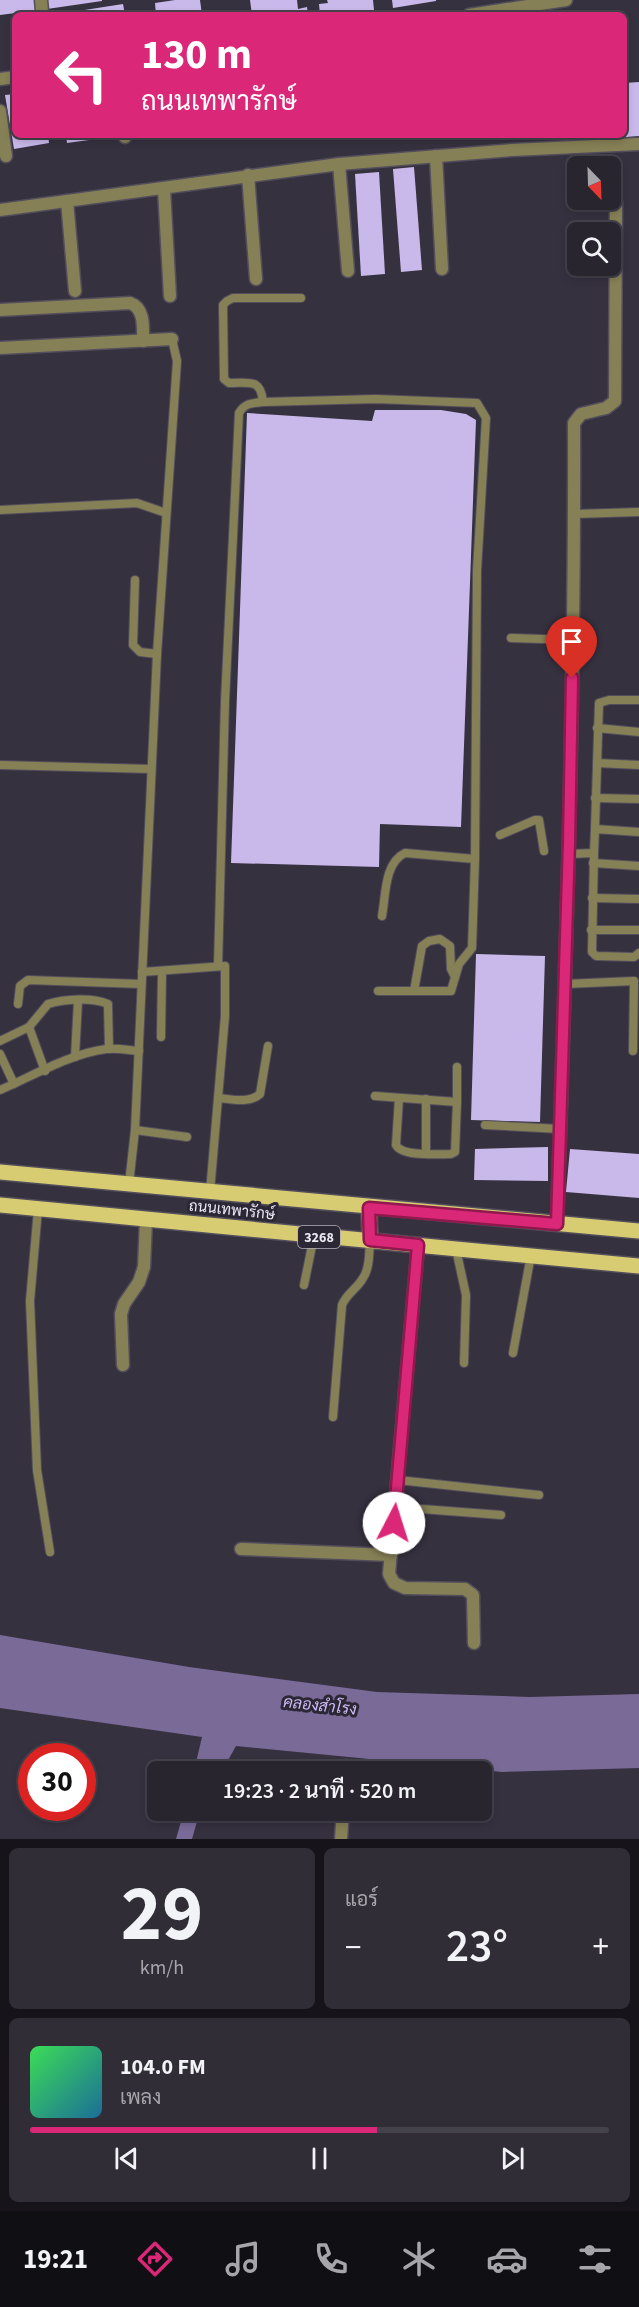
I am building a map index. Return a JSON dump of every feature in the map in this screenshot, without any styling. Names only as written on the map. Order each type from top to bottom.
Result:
[{"type":"main road","name":"ถนนเทพารักษ์","points":[[0,1172],[369,1208],[639,1231]]},
{"type":"main road","name":"ถนนเทพารักษ์","points":[[0,1205],[639,1266]]},
{"type":"main road","points":[[369,1208],[370,1240]]},
{"type":"street","points":[[492,12],[566,0]]},
{"type":"street","points":[[0,111],[6,156]]},
{"type":"street","points":[[0,210],[339,164],[512,150],[639,144]]},
{"type":"street","points":[[436,156],[442,269]]},
{"type":"street","points":[[339,164],[348,271]]},
{"type":"street","points":[[248,176],[256,279]]},
{"type":"street","points":[[164,189],[170,296]]},
{"type":"street","points":[[67,201],[75,291]]},
{"type":"street","points":[[557,1224],[569,854],[574,423],[581,414],[606,408],[615,401],[616,210]]},
{"type":"street","points":[[0,310],[130,303],[136,305],[141,312],[142,341]]},
{"type":"street","points":[[0,348],[172,339]]},
{"type":"street","points":[[123,1365],[121,1314],[144,1267],[146,1220]]},
{"type":"street","points":[[418,1245],[389,1574],[394,1583],[405,1588],[465,1588],[473,1595],[474,1643]]},
{"type":"street","points":[[241,1549],[391,1555]]},
{"type":"street","points":[[340,1839],[342,1821]]},
{"type":"lane","points":[[263,402],[259,385],[229,383],[224,379],[223,305],[233,298],[301,297]]},
{"type":"lane","points":[[129,1185],[135,1130],[157,654],[177,361],[172,339]]},
{"type":"lane","points":[[218,966],[224,724],[239,413],[249,404],[263,402],[376,399],[477,403],[486,418],[477,570],[475,859],[472,948],[459,964],[451,991],[378,991]]},
{"type":"lane","points":[[0,509],[137,503],[166,513]]},
{"type":"lane","points":[[574,514],[639,512]]},
{"type":"lane","points":[[135,580],[134,645],[140,652],[157,654]]},
{"type":"lane","points":[[511,638],[573,640]]},
{"type":"lane","points":[[639,700],[602,701],[599,704],[591,930],[592,951],[596,956],[634,957],[639,953]]},
{"type":"lane","points":[[597,728],[639,732]]},
{"type":"lane","points":[[597,763],[639,765]]},
{"type":"lane","points":[[0,765],[151,768]]},
{"type":"lane","points":[[595,798],[639,799]]},
{"type":"lane","points":[[500,835],[539,820],[544,851]]},
{"type":"lane","points":[[595,829],[639,832]]},
{"type":"lane","points":[[382,916],[391,864],[398,856],[405,853],[475,859]]},
{"type":"lane","points":[[569,854],[594,853]]},
{"type":"lane","points":[[593,863],[639,866]]},
{"type":"lane","points":[[592,898],[639,898]]},
{"type":"lane","points":[[591,930],[639,930]]},
{"type":"lane","points":[[414,991],[422,946],[429,941],[440,939],[450,946],[451,969],[455,977]]},
{"type":"lane","points":[[142,972],[225,966],[225,1016],[210,1192]]},
{"type":"lane","points":[[161,1037],[162,971]]},
{"type":"lane","points":[[18,1004],[20,986],[28,980],[141,984]]},
{"type":"lane","points":[[565,984],[634,981],[633,1051]]},
{"type":"lane","points":[[0,1041],[29,1028],[48,1004],[78,1001],[105,1002],[108,1004],[109,1048]]},
{"type":"lane","points":[[75,1057],[78,1001]]},
{"type":"lane","points":[[29,1028],[45,1071]]},
{"type":"lane","points":[[218,1098],[247,1100],[260,1094],[268,1046]]},
{"type":"lane","points":[[0,1090],[75,1057],[109,1048],[139,1052]]},
{"type":"lane","points":[[0,1054],[14,1084]]},
{"type":"lane","points":[[399,1098],[396,1145],[398,1148],[404,1152],[452,1154],[457,1148],[457,1067]]},
{"type":"lane","points":[[375,1096],[457,1102]]},
{"type":"lane","points":[[426,1099],[426,1153]]},
{"type":"lane","points":[[485,1125],[560,1129]]},
{"type":"lane","points":[[135,1130],[186,1137]]},
{"type":"lane","points":[[38,1209],[30,1301],[37,1470],[50,1552]]},
{"type":"lane","points":[[304,1285],[314,1236]]},
{"type":"lane","points":[[333,1417],[342,1305],[368,1268],[370,1240]]},
{"type":"lane","points":[[456,1249],[466,1295],[464,1363]]},
{"type":"lane","points":[[513,1353],[531,1256]]},
{"type":"lane","points":[[398,1480],[539,1496]]},
{"type":"lane","points":[[395,1507],[501,1515]]},
{"type":"water","name":"คลองสำโรง","points":[[0,1635],[189,1667],[377,1692],[530,1697],[639,1694],[639,1768],[502,1772],[492,1771],[492,1761],[389,1761],[236,1746],[228,1761],[196,1761],[202,1737],[0,1708]]},
{"type":"water","points":[[181,1821],[197,1821],[192,1839],[176,1839]]},
{"type":"building","points":[[0,0],[37,0],[39,10],[0,15]]},
{"type":"building","points":[[46,0],[102,0],[102,1],[47,9]]},
{"type":"building","points":[[200,0],[202,12],[156,12],[155,3]]},
{"type":"building","points":[[250,0],[297,0],[298,9],[307,7],[308,12],[252,12]]},
{"type":"building","points":[[327,0],[373,0],[374,10],[320,12],[319,4],[328,3]]},
{"type":"building","points":[[392,0],[436,0],[436,1],[393,8]]},
{"type":"building","points":[[123,4],[124,12],[78,12]]},
{"type":"building","points":[[639,82],[639,136],[627,137],[627,83]]},
{"type":"building","points":[[12,94],[12,137],[5,95]]},
{"type":"building","points":[[12,138],[48,138],[49,143],[14,149]]},
{"type":"building","points":[[66,138],[104,138],[67,143]]},
{"type":"building","points":[[577,138],[614,138],[577,141]]},
{"type":"building","points":[[414,167],[422,270],[401,272],[393,169]]},
{"type":"building","points":[[379,172],[385,274],[361,276],[355,174]]},
{"type":"building","points":[[375,410],[441,410],[466,414],[476,420],[461,827],[380,824],[379,867],[231,863],[247,413],[372,421]]},
{"type":"building","points":[[476,954],[545,956],[540,1122],[471,1120]]},
{"type":"building","points":[[548,1147],[548,1181],[474,1180],[475,1149]]},
{"type":"building","points":[[570,1149],[639,1154],[639,1198],[566,1192]]},
{"type":"route","points":[[394,1523],[418,1245],[370,1240],[369,1208],[557,1224],[572,678]]}]
